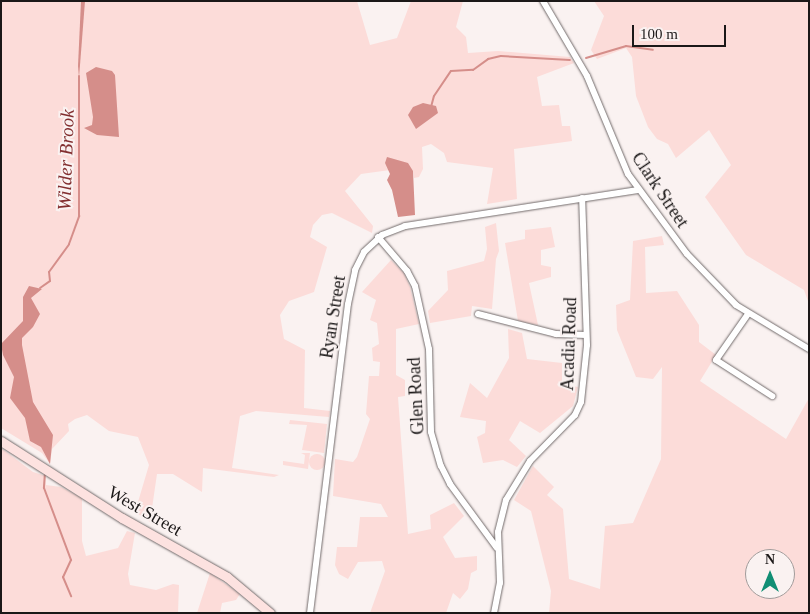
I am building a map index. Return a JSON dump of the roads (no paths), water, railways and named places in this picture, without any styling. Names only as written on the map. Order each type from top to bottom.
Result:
[{"type":"main road","name":"West Street","points":[[1,441],[122,518],[227,577],[270,613]]},
{"type":"street","name":"Clark Street","points":[[543,1],[583,68],[620,156],[638,190],[701,272],[748,314],[809,350]]},
{"type":"street","name":"Ryan Street","points":[[310,613],[350,291],[361,258],[378,238],[405,226],[638,190]]},
{"type":"street","name":"Acadia Road","points":[[494,613],[500,583],[497,548],[502,513],[512,487],[535,456],[580,406],[586,335],[582,198]]},
{"type":"street","name":"Glen Road","points":[[378,238],[407,271],[415,286],[429,349],[431,432],[441,466],[450,484],[497,548]]},
{"type":"street","points":[[478,314],[556,334],[586,335]]},
{"type":"street","points":[[748,314],[716,360],[772,396]]},
{"type":"waterway","points":[[586,58],[626,46],[653,50]]},
{"type":"waterway","points":[[431,107],[434,96],[451,71],[473,70],[488,59],[501,56],[570,60]]},
{"type":"waterway","name":"Wilder Brook","points":[[40,288],[50,281],[49,272],[69,244],[79,216],[79,76]]},
{"type":"waterway","name":"Wilder Brook","points":[[45,472],[44,488],[71,560],[63,577],[71,596]]}]
